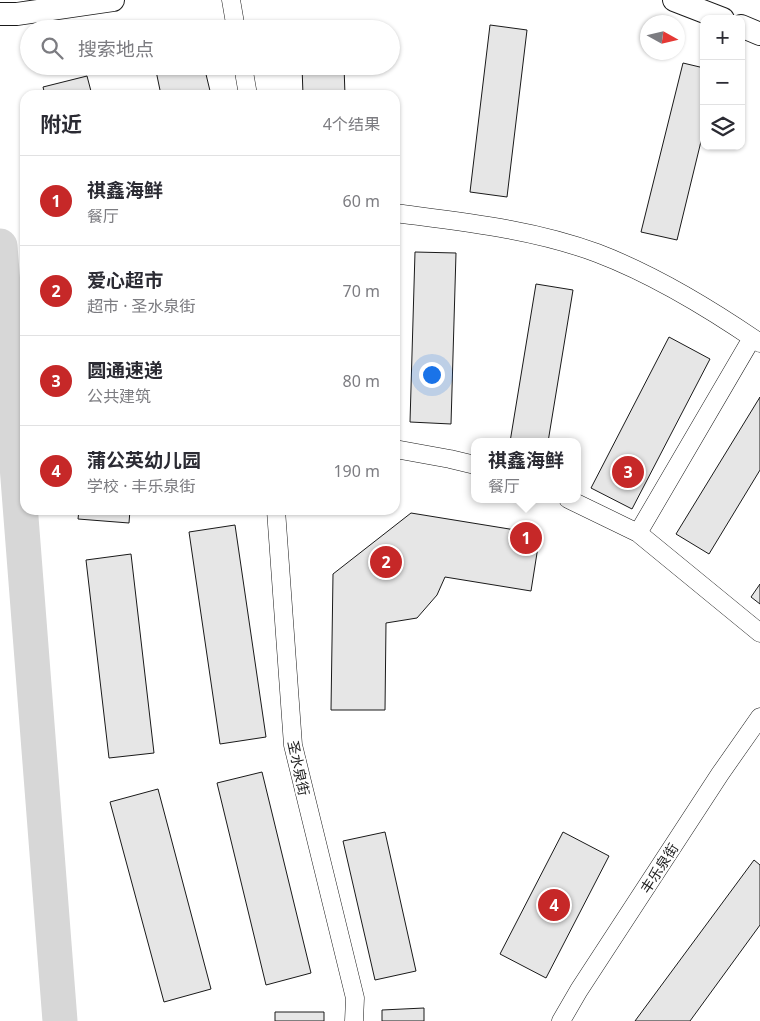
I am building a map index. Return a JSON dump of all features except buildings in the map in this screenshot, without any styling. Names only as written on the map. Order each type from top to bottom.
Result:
[{"type":"street","points":[[8,14],[113,0]]},
{"type":"street","points":[[231,0],[234,20]]},
{"type":"street","points":[[674,0],[713,15]]},
{"type":"street","points":[[745,28],[760,34]]},
{"type":"street","points":[[245,75],[247,90]]},
{"type":"street","points":[[400,214],[466,222],[530,234],[597,253],[658,281],[720,316],[756,341],[638,532]]},
{"type":"street","points":[[400,450],[471,465]]},
{"type":"street","points":[[576,503],[638,532],[760,632]]},
{"type":"street","name":"圣水泉街","points":[[276,515],[293,745],[355,998],[354,1021]]},
{"type":"street","name":"丰乐泉街","points":[[561,1021],[584,982],[720,774],[758,723]]},
{"type":"waterway","points":[[0,246],[20,504]]},
{"type":"waterway","points":[[21,515],[60,1021]]},
{"type":"place","name":"圆通速递","points":[[628,472]]},
{"type":"place","name":"祺鑫海鲜","points":[[526,538]]},
{"type":"place","name":"爱心超市","points":[[386,562]]},
{"type":"place","name":"蒲公英幼儿园","points":[[554,905]]}]
